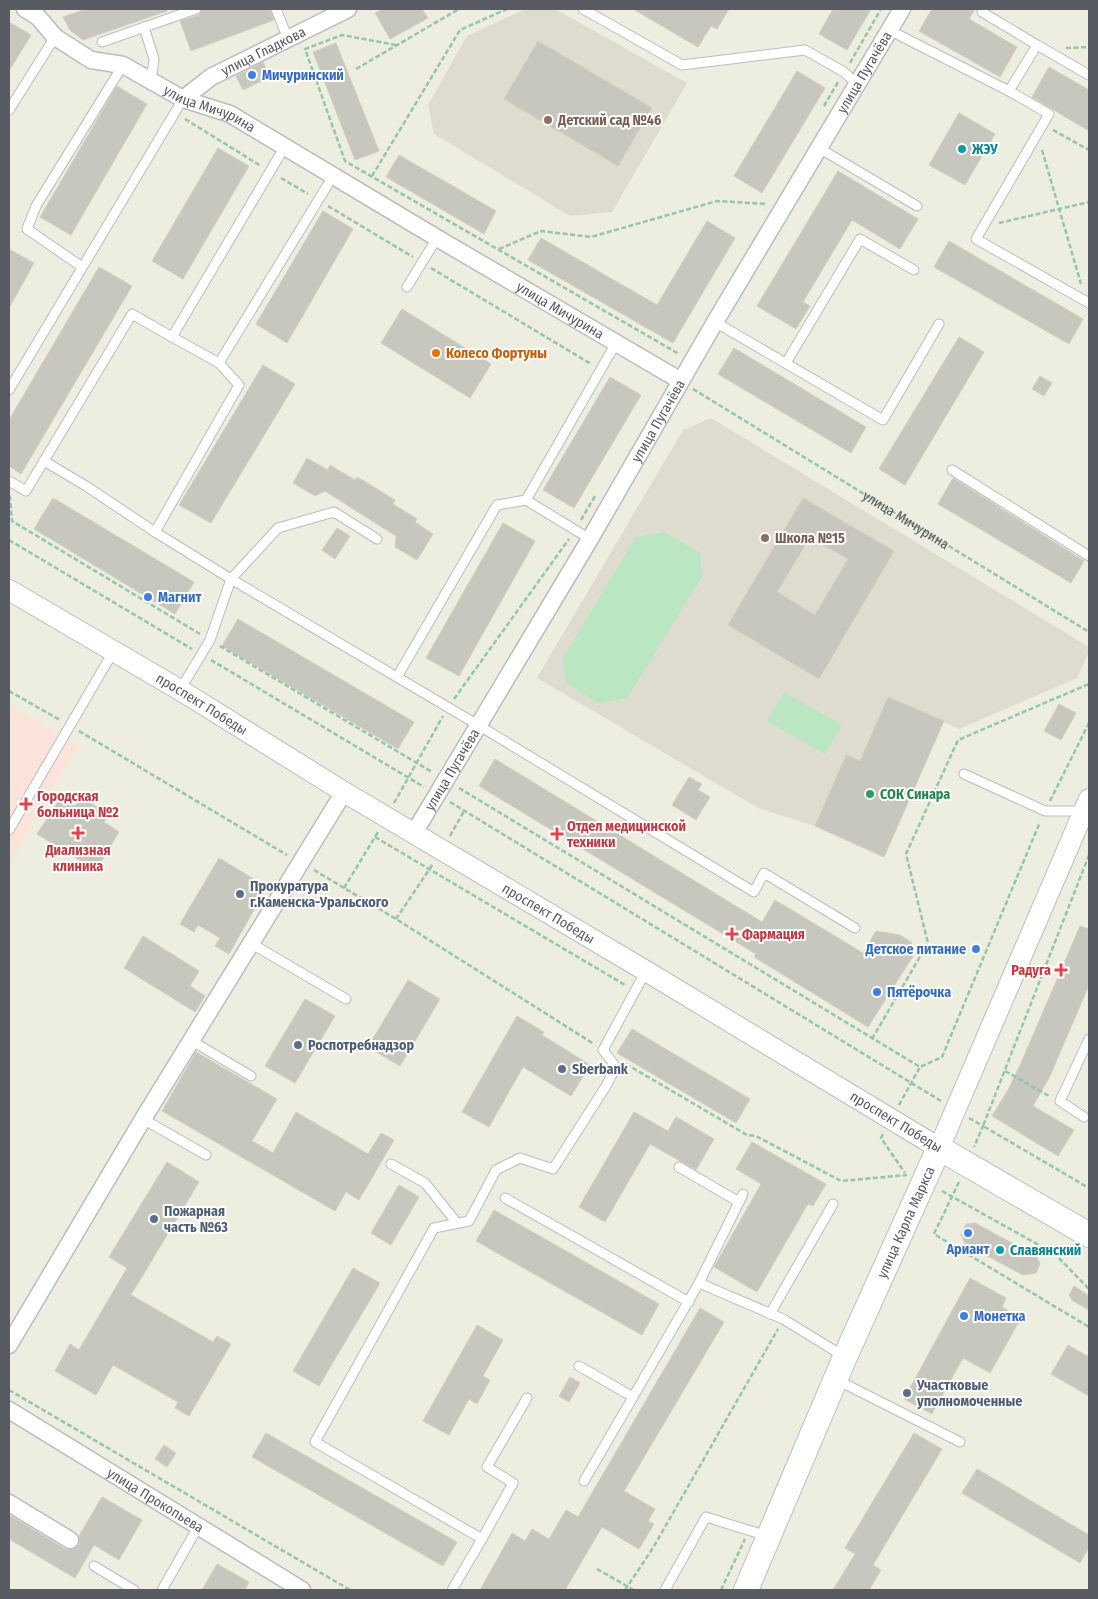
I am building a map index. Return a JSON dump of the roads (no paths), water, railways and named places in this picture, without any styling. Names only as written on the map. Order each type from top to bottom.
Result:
[{"type":"main road","name":"проспект Победы","points":[[939,1148],[1089,1235]]},
{"type":"main road","name":"улица Карла Маркса","points":[[746,1590],[845,1357],[939,1148]]},
{"type":"street","name":"улица Мичурина","points":[[25,9],[38,17],[54,37],[91,60],[123,65],[151,81],[179,106],[230,114],[284,148],[674,377]]},
{"type":"street","name":"улица Гладкова","points":[[179,106],[211,77],[348,9]]},
{"type":"street","name":"улица Пугачёва","points":[[414,833],[590,539],[674,377],[715,322],[902,9]]},
{"type":"street","name":"проспект Победы","points":[[9,590],[180,690],[344,792],[939,1148]]},
{"type":"street","points":[[9,1344],[143,1118],[302,863],[344,792]]},
{"type":"street","name":"улица Карла Маркса","points":[[939,1148],[1087,807]]},
{"type":"street","name":"улица Прокопьева","points":[[9,1410],[295,1588]]},
{"type":"street","points":[[9,1503],[70,1540]]},
{"type":"lane","points":[[102,42],[196,9]]},
{"type":"lane","points":[[276,9],[288,39]]},
{"type":"lane","points":[[583,9],[682,65],[805,50],[844,72],[857,84]]},
{"type":"lane","points":[[984,9],[982,12],[1089,75]]},
{"type":"lane","points":[[144,27],[154,59],[151,81]]},
{"type":"lane","points":[[889,30],[1009,91],[1049,114],[976,239],[1088,302]]},
{"type":"lane","points":[[9,110],[54,37]]},
{"type":"lane","points":[[1009,91],[1037,45]]},
{"type":"lane","points":[[82,267],[27,229],[36,206],[123,65]]},
{"type":"lane","points":[[9,390],[179,106]]},
{"type":"lane","points":[[172,337],[284,148]]},
{"type":"lane","points":[[819,148],[917,206]]},
{"type":"lane","points":[[220,364],[333,176]]},
{"type":"lane","points":[[407,287],[437,238]]},
{"type":"lane","points":[[786,363],[860,239],[914,270]]},
{"type":"lane","points":[[9,481],[26,491],[132,314],[220,364],[239,385],[155,532]]},
{"type":"lane","points":[[715,322],[883,420],[939,324]]},
{"type":"lane","points":[[526,500],[616,343]]},
{"type":"lane","points":[[44,461],[231,579],[448,707],[754,892],[764,873],[855,928]]},
{"type":"lane","points":[[952,470],[1089,556]]},
{"type":"lane","points":[[397,677],[497,505],[526,500],[590,539]]},
{"type":"lane","points":[[180,690],[210,640],[231,579],[278,528],[334,512],[377,539]]},
{"type":"lane","points":[[9,830],[114,652]]},
{"type":"lane","points":[[964,774],[1045,811],[1087,807]]},
{"type":"lane","points":[[252,944],[346,999]]},
{"type":"lane","points":[[482,1539],[315,1442],[434,1228],[469,1220],[496,1170],[520,1158],[553,1168],[606,1086],[616,1067],[603,1050],[646,972]]},
{"type":"lane","points":[[192,1040],[251,1076]]},
{"type":"lane","points":[[1084,1117],[1060,1101],[1089,1040]]},
{"type":"lane","points":[[143,1118],[206,1155]]},
{"type":"lane","points":[[391,1164],[425,1183],[457,1223]]},
{"type":"lane","points":[[584,1481],[689,1302],[741,1198],[679,1167]]},
{"type":"lane","points":[[505,1198],[689,1302]]},
{"type":"lane","points":[[770,1314],[833,1204]]},
{"type":"lane","points":[[699,1283],[783,1319],[845,1357]]},
{"type":"lane","points":[[579,1366],[633,1397]]},
{"type":"lane","points":[[836,1379],[960,1442]]},
{"type":"lane","points":[[452,1590],[513,1483],[487,1467],[527,1398]]},
{"type":"lane","points":[[665,1590],[706,1517],[770,1537]]},
{"type":"lane","points":[[162,1590],[198,1527]]},
{"type":"lane","points":[[94,1566],[134,1590]]},
{"type":"place","name":"Мичуринский","points":[[252,75]]},
{"type":"place","name":"Детский сад №46","points":[[548,120]]},
{"type":"place","name":"ЖЭУ","points":[[962,149]]},
{"type":"place","name":"Колесо Фортуны","points":[[436,353]]},
{"type":"place","name":"Школа №15","points":[[765,538]]},
{"type":"place","name":"Магнит","points":[[148,597]]},
{"type":"place","name":"СОК Синара","points":[[870,794]]},
{"type":"place","name":"Городская больница №2","points":[[26,804]]},
{"type":"place","name":"Диализная клиника","points":[[78,833]]},
{"type":"place","name":"Отдел медицинской техники","points":[[557,834]]},
{"type":"place","name":"Прокуратура г.Каменска-Уральского","points":[[240,894]]},
{"type":"place","name":"Фармация","points":[[732,934]]},
{"type":"place","name":"Детское питание","points":[[976,949]]},
{"type":"place","name":"Радуга","points":[[1061,970]]},
{"type":"place","name":"Пятёрочка","points":[[877,992]]},
{"type":"place","name":"Роспотребнадзор","points":[[298,1045]]},
{"type":"place","name":"Sberbank","points":[[562,1069]]},
{"type":"place","name":"Пожарная часть №63","points":[[154,1219]]},
{"type":"place","name":"Ариант","points":[[968,1233]]},
{"type":"place","name":"Славянский","points":[[1000,1250]]},
{"type":"place","name":"Монетка","points":[[964,1316]]},
{"type":"place","name":"Участковые уполномоченные","points":[[907,1393]]}]
